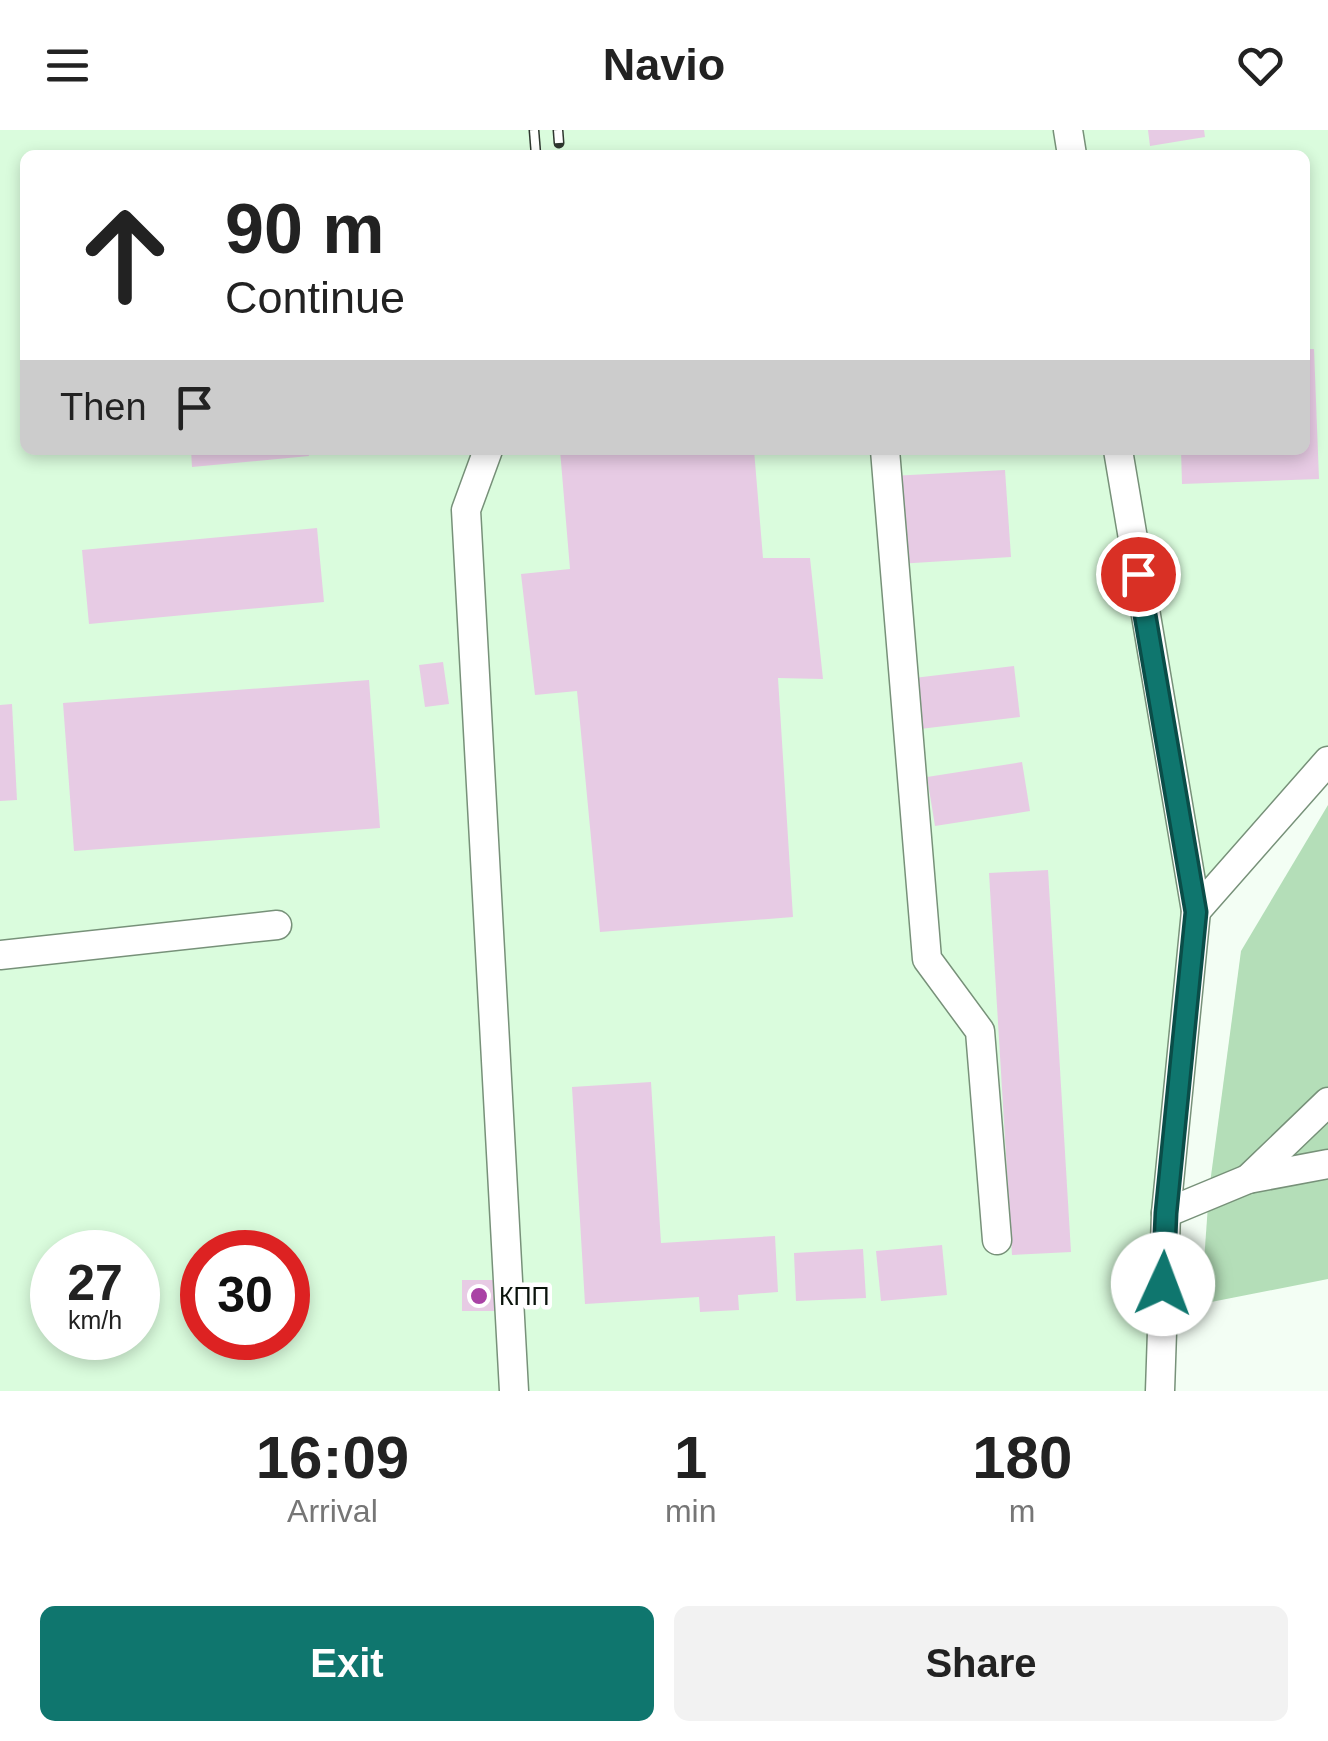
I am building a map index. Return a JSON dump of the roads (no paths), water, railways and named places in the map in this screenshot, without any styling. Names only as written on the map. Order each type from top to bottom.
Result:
[{"type":"street","points":[[486,455],[466,510],[514,1391]]},
{"type":"street","points":[[885,455],[927,959],[980,1032],[996,1240]]},
{"type":"street","points":[[1119,455],[1196,912],[1166,1213],[1160,1391]]},
{"type":"street","points":[[1196,912],[1328,761]]},
{"type":"street","points":[[0,955],[277,925]]},
{"type":"street","points":[[1248,1179],[1328,1102]]},
{"type":"street","points":[[1166,1213],[1248,1179],[1328,1164]]},
{"type":"railway","points":[[534,130],[536,150]]},
{"type":"railway","points":[[558,130],[559,143]]},
{"type":"place","name":"КПП","points":[[479,1296]]}]
